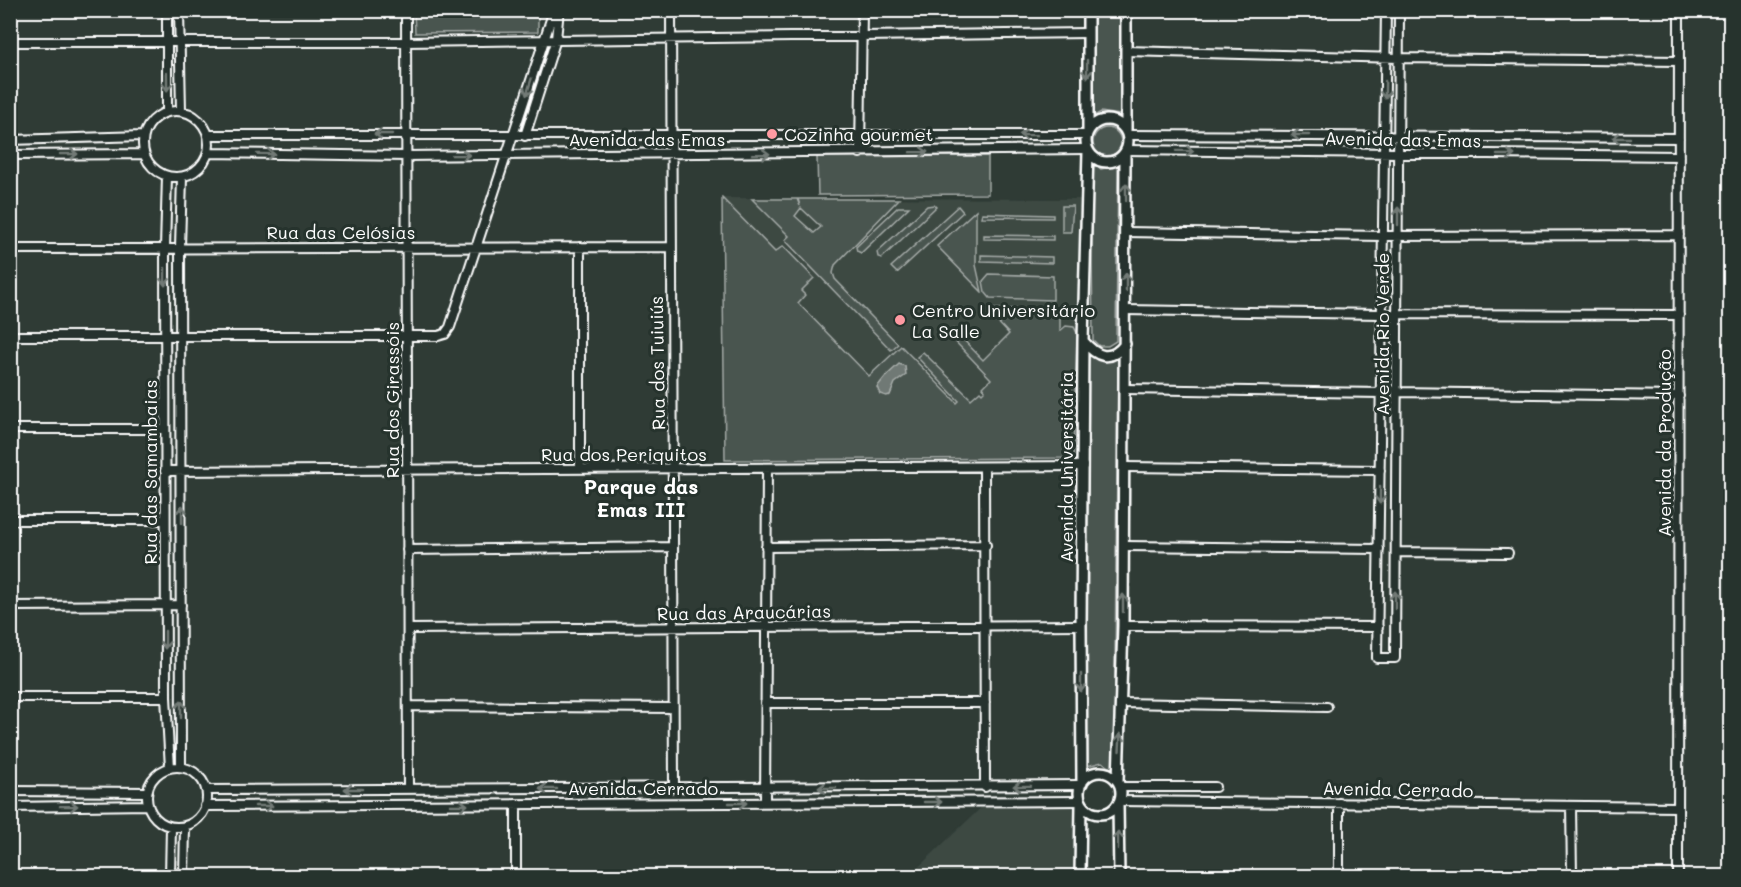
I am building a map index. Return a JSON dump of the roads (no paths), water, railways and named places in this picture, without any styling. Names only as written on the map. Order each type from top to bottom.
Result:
[{"type":"main road","points":[[1088,10],[1088,150],[1094,158],[1106,163],[1120,158],[1126,151]]},
{"type":"main road","points":[[1119,876],[1124,546],[1126,151],[1128,140],[1126,133],[1126,10]]},
{"type":"main road","points":[[1087,134],[1095,123],[1108,120],[1115,122],[1126,133]]},
{"type":"main road","name":"Avenida Universitária","points":[[1081,784],[1083,341],[1088,150]]},
{"type":"main road","points":[[1083,341],[1095,353],[1106,356],[1120,350],[1125,344]]},
{"type":"main road","points":[[1080,876],[1081,802],[1079,792],[1081,784],[1088,775],[1101,771],[1108,773],[1119,784]]},
{"type":"main road","points":[[1081,802],[1087,810],[1100,814],[1107,813],[1119,803]]},
{"type":"street","points":[[166,10],[167,111]]},
{"type":"street","points":[[179,10],[181,111]]},
{"type":"street","name":"Rua dos Girassóis","points":[[406,10],[408,789]]},
{"type":"street","points":[[10,336],[407,334],[438,336],[445,333],[450,327],[554,10]]},
{"type":"street","points":[[525,136],[556,39],[559,10]]},
{"type":"street","name":"Rua dos Tuiuiús","points":[[670,10],[674,788]]},
{"type":"street","points":[[860,153],[862,10]]},
{"type":"street","name":"Avenida Rio Verde","points":[[1386,10],[1377,658],[1395,658],[1399,10]]},
{"type":"street","name":"Avenida da Produção","points":[[1678,876],[1679,10]]},
{"type":"street","points":[[10,42],[406,42],[1087,33]]},
{"type":"street","points":[[1126,51],[1399,58],[1679,61]]},
{"type":"street","points":[[167,111],[181,111],[195,117],[205,128],[208,135],[208,153],[198,169],[182,177],[166,176],[155,170],[144,154],[143,136],[154,117],[167,111]]},
{"type":"street","name":"Avenida das Emas","points":[[1126,133],[1679,138]]},
{"type":"street","name":"Avenida das Emas","points":[[208,135],[1087,134]]},
{"type":"street","points":[[10,140],[143,136]]},
{"type":"street","name":"Avenida das Emas","points":[[208,153],[406,156],[1088,150]]},
{"type":"street","name":"Avenida das Emas","points":[[1126,151],[1679,156]]},
{"type":"street","points":[[10,155],[144,154]]},
{"type":"street","name":"Rua das Samambaias","points":[[166,176],[165,605],[170,768]]},
{"type":"street","name":"Rua das Samambaias","points":[[181,767],[180,248],[182,177]]},
{"type":"street","points":[[1126,232],[1383,236],[1679,235]]},
{"type":"street","name":"Rua das Celósias","points":[[10,249],[671,246]]},
{"type":"street","points":[[580,247],[580,468]]},
{"type":"street","points":[[1125,310],[1679,315]]},
{"type":"street","points":[[1125,389],[1381,393]]},
{"type":"street","points":[[1397,392],[1679,396]]},
{"type":"street","points":[[10,429],[165,429]]},
{"type":"street","name":"Rua dos Periquitos","points":[[165,471],[1083,466]]},
{"type":"street","points":[[1124,467],[1380,471]]},
{"type":"street","points":[[984,468],[985,787]]},
{"type":"street","points":[[765,802],[766,469]]},
{"type":"street","points":[[10,519],[165,520]]},
{"type":"street","points":[[766,547],[986,545]]},
{"type":"street","points":[[1124,546],[1379,549]]},
{"type":"street","points":[[407,550],[672,547]]},
{"type":"street","points":[[1396,552],[1508,553]]},
{"type":"street","points":[[10,606],[182,605]]},
{"type":"street","name":"Rua das Araucárias","points":[[408,629],[1081,625]]},
{"type":"street","points":[[1123,626],[1378,627]]},
{"type":"street","points":[[10,697],[166,696]]},
{"type":"street","points":[[765,703],[985,703]]},
{"type":"street","points":[[1121,703],[1327,707]]},
{"type":"street","points":[[408,706],[673,708]]},
{"type":"street","points":[[181,767],[199,777],[206,790],[205,806],[198,819],[185,826],[171,826],[156,819],[148,805],[147,792],[155,776],[170,768],[181,767]]},
{"type":"street","name":"Avenida Cerrado","points":[[206,790],[985,787],[1081,784]]},
{"type":"street","points":[[1119,784],[1215,787]]},
{"type":"street","points":[[10,791],[147,792]]},
{"type":"street","name":"Avenida Cerrado","points":[[205,806],[1081,802]]},
{"type":"street","name":"Avenida Cerrado","points":[[1119,803],[1677,807]]},
{"type":"street","points":[[1339,803],[1339,876]]},
{"type":"street","points":[[516,804],[516,876]]},
{"type":"street","points":[[10,807],[148,805]]},
{"type":"street","points":[[1571,806],[1572,876]]},
{"type":"street","points":[[170,876],[171,826]]},
{"type":"street","points":[[183,876],[185,826]]},
{"type":"place","name":"Cozinha gourmet","points":[[772,134]]},
{"type":"place","name":"Centro Universitário La Salle","points":[[900,320]]},
{"type":"district","name":"Parque das Emas III","points":[[641,498]]}]
